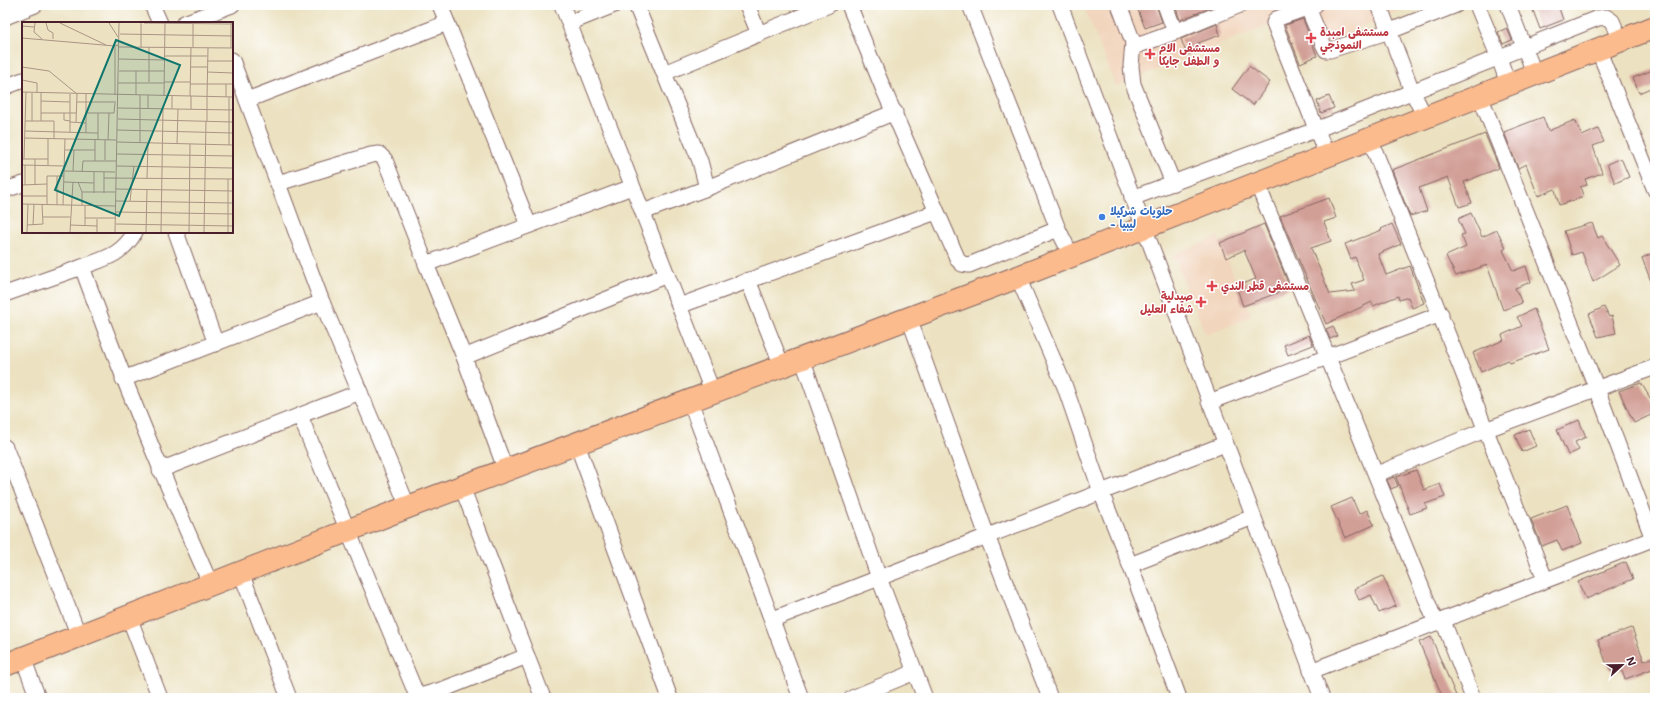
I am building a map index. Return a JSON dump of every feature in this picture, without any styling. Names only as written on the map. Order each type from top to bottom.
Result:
[{"type":"highway","points":[[14,661],[408,507],[1018,277],[1144,226],[1424,117],[1509,86],[1655,27]]},
{"type":"street","points":[[5,17],[35,5]]},
{"type":"street","points":[[152,5],[160,22]]},
{"type":"street","points":[[189,22],[216,17],[232,5]]},
{"type":"street","points":[[440,5],[529,225]]},
{"type":"street","points":[[562,5],[713,393]]},
{"type":"street","points":[[569,23],[614,5]]},
{"type":"street","points":[[636,5],[700,161],[707,188]]},
{"type":"street","points":[[747,5],[759,34]]},
{"type":"street","points":[[664,72],[828,5]]},
{"type":"street","points":[[849,5],[936,212],[958,260],[962,264],[969,265],[1058,228]]},
{"type":"street","points":[[970,5],[1058,228],[1071,255]]},
{"type":"street","points":[[1060,5],[1322,698]]},
{"type":"street","points":[[1119,5],[1133,42],[1131,66],[1133,84],[1173,183]]},
{"type":"street","points":[[1165,5],[1176,32]]},
{"type":"street","points":[[1133,42],[1139,45],[1176,32],[1240,5]]},
{"type":"street","points":[[1379,5],[1412,91],[1424,117]]},
{"type":"street","points":[[1326,156],[1318,130],[1274,22],[1312,6],[1326,50],[1330,50],[1390,32],[1456,5]]},
{"type":"street","points":[[1477,5],[1509,86]]},
{"type":"street","points":[[1508,5],[1535,75]]},
{"type":"street","points":[[1132,198],[1318,130],[1412,91],[1499,58],[1595,12],[1612,21],[1620,40]]},
{"type":"street","points":[[247,100],[447,23]]},
{"type":"street","points":[[1598,49],[1655,190]]},
{"type":"street","points":[[233,63],[322,302],[408,507]]},
{"type":"street","points":[[5,87],[22,80]]},
{"type":"street","points":[[1311,671],[1654,538],[1597,389],[1480,96]]},
{"type":"street","points":[[643,212],[707,188],[894,112]]},
{"type":"street","points":[[1370,139],[1441,314],[1485,430],[1545,579]]},
{"type":"street","points":[[278,183],[371,155],[379,154],[385,160],[464,357],[506,471]]},
{"type":"street","points":[[1257,182],[1330,356],[1377,474],[1473,698]]},
{"type":"street","points":[[5,190],[22,184]]},
{"type":"street","points":[[426,264],[632,187]]},
{"type":"street","points":[[680,306],[936,212]]},
{"type":"street","points":[[5,294],[113,256],[123,249],[134,233]]},
{"type":"street","points":[[176,233],[216,344]]},
{"type":"street","points":[[82,267],[123,379],[160,470],[210,585]]},
{"type":"street","points":[[464,357],[667,275]]},
{"type":"street","points":[[1018,277],[1065,387],[1100,492],[1130,565],[1179,698]]},
{"type":"street","points":[[748,280],[782,366]]},
{"type":"street","points":[[123,379],[322,302]]},
{"type":"street","points":[[1209,402],[1441,314]]},
{"type":"street","points":[[909,318],[987,536],[1050,698]]},
{"type":"street","points":[[802,358],[879,578],[925,698]]},
{"type":"street","points":[[1377,474],[1485,430],[1655,367]]},
{"type":"street","points":[[160,470],[360,392]]},
{"type":"street","points":[[690,401],[802,698]]},
{"type":"street","points":[[300,416],[416,698],[444,689],[527,656]]},
{"type":"street","points":[[577,444],[670,698]]},
{"type":"street","points":[[773,619],[1225,444]]},
{"type":"street","points":[[5,447],[79,636]]},
{"type":"street","points":[[462,487],[543,698]]},
{"type":"street","points":[[1130,565],[1253,517]]},
{"type":"street","points":[[241,573],[289,698]]},
{"type":"street","points":[[129,616],[160,698]]},
{"type":"street","points":[[14,661],[38,698]]},
{"type":"street","points":[[852,698],[915,672]]},
{"type":"shaded area","name":"مستشفى الام و الطفل جايكا","points":[[1083,5],[1412,5],[1295,56],[1276,22],[1116,86]]},
{"type":"shaded area","name":"مستشفى قطر الندي","points":[[1218,237],[1251,316],[1206,335],[1173,255]]},
{"type":"building","points":[[1136,5],[1156,5],[1162,22],[1145,28]]},
{"type":"building","points":[[1175,5],[1210,5],[1210,8],[1180,20]]},
{"type":"building","points":[[1531,5],[1558,5],[1563,20],[1540,29]]},
{"type":"building","points":[[1303,19],[1317,56],[1300,63],[1285,25]]},
{"type":"building","points":[[1217,24],[1220,35],[1198,43],[1200,50],[1187,55],[1181,39]]},
{"type":"building","points":[[1507,28],[1512,40],[1503,44],[1498,32]]},
{"type":"building","points":[[1249,66],[1270,82],[1253,105],[1232,89]]},
{"type":"building","points":[[1655,69],[1655,86],[1639,93],[1633,78]]},
{"type":"building","points":[[1329,96],[1334,108],[1321,113],[1317,101]]},
{"type":"building","points":[[1543,117],[1548,131],[1575,120],[1582,136],[1598,129],[1604,142],[1593,146],[1602,173],[1585,179],[1587,185],[1580,187],[1584,197],[1559,205],[1555,189],[1538,196],[1526,164],[1518,168],[1504,132]]},
{"type":"building","points":[[1485,134],[1499,168],[1464,182],[1472,203],[1459,207],[1448,177],[1419,188],[1427,211],[1410,216],[1392,170]]},
{"type":"building","points":[[1621,158],[1629,177],[1615,183],[1607,164]]},
{"type":"building","points":[[1329,198],[1336,218],[1324,222],[1331,241],[1311,248],[1330,294],[1355,291],[1352,284],[1364,280],[1355,257],[1351,259],[1345,244],[1382,230],[1381,229],[1392,224],[1401,244],[1378,254],[1386,275],[1410,266],[1424,303],[1412,308],[1408,297],[1399,300],[1398,296],[1373,306],[1372,302],[1326,324],[1280,216]]},
{"type":"building","points":[[1471,213],[1482,237],[1497,230],[1506,248],[1503,250],[1513,271],[1526,266],[1531,282],[1515,288],[1522,303],[1503,310],[1487,265],[1456,276],[1446,256],[1466,247],[1461,235],[1465,234],[1458,219]]},
{"type":"building","points":[[1592,223],[1598,238],[1602,236],[1620,265],[1593,282],[1582,252],[1572,255],[1564,231]]},
{"type":"building","points":[[1264,224],[1290,288],[1243,306],[1236,286],[1256,279],[1244,250],[1226,258],[1220,243]]},
{"type":"building","points":[[1655,252],[1655,289],[1654,289],[1642,258]]},
{"type":"building","points":[[1604,307],[1609,317],[1612,316],[1616,333],[1598,337],[1589,314]]},
{"type":"building","points":[[1534,309],[1549,349],[1510,363],[1508,360],[1481,372],[1473,353],[1504,340],[1502,335],[1522,326],[1517,317]]},
{"type":"building","points":[[1333,326],[1337,336],[1330,339],[1326,329]]},
{"type":"building","points":[[1309,335],[1313,345],[1288,355],[1284,345]]},
{"type":"building","points":[[1641,383],[1655,406],[1655,413],[1634,423],[1619,391]]},
{"type":"building","points":[[1579,420],[1586,437],[1575,442],[1579,450],[1568,455],[1557,430]]},
{"type":"building","points":[[1529,429],[1536,446],[1522,452],[1515,435]]},
{"type":"building","points":[[1416,470],[1424,490],[1440,484],[1445,497],[1425,504],[1427,508],[1410,514],[1396,477]]},
{"type":"building","points":[[1394,477],[1398,486],[1391,489],[1387,480]]},
{"type":"building","points":[[1352,498],[1359,514],[1367,510],[1374,525],[1345,538],[1331,507]]},
{"type":"building","points":[[1567,505],[1582,543],[1562,551],[1557,540],[1542,546],[1531,519]]},
{"type":"building","points":[[1626,562],[1633,579],[1586,599],[1578,582]]},
{"type":"building","points":[[1383,576],[1396,606],[1379,613],[1371,595],[1359,600],[1354,589]]},
{"type":"building","points":[[1632,628],[1644,661],[1655,656],[1655,668],[1625,679],[1621,669],[1613,673],[1606,662],[1598,640]]},
{"type":"building","points":[[1431,637],[1457,698],[1443,698],[1419,642]]},
{"type":"place","name":"مستشفى امبدة النموذجي","points":[[1311,38]]},
{"type":"place","name":"مستشفى الام و الطفل جايكا","points":[[1150,54]]},
{"type":"place","name":"حلويات شركيلا - ليبيا","points":[[1102,217]]},
{"type":"place","name":"مستشفى قطر الندي","points":[[1212,286]]},
{"type":"place","name":"صيدلية شفاء العليل","points":[[1201,302]]}]
